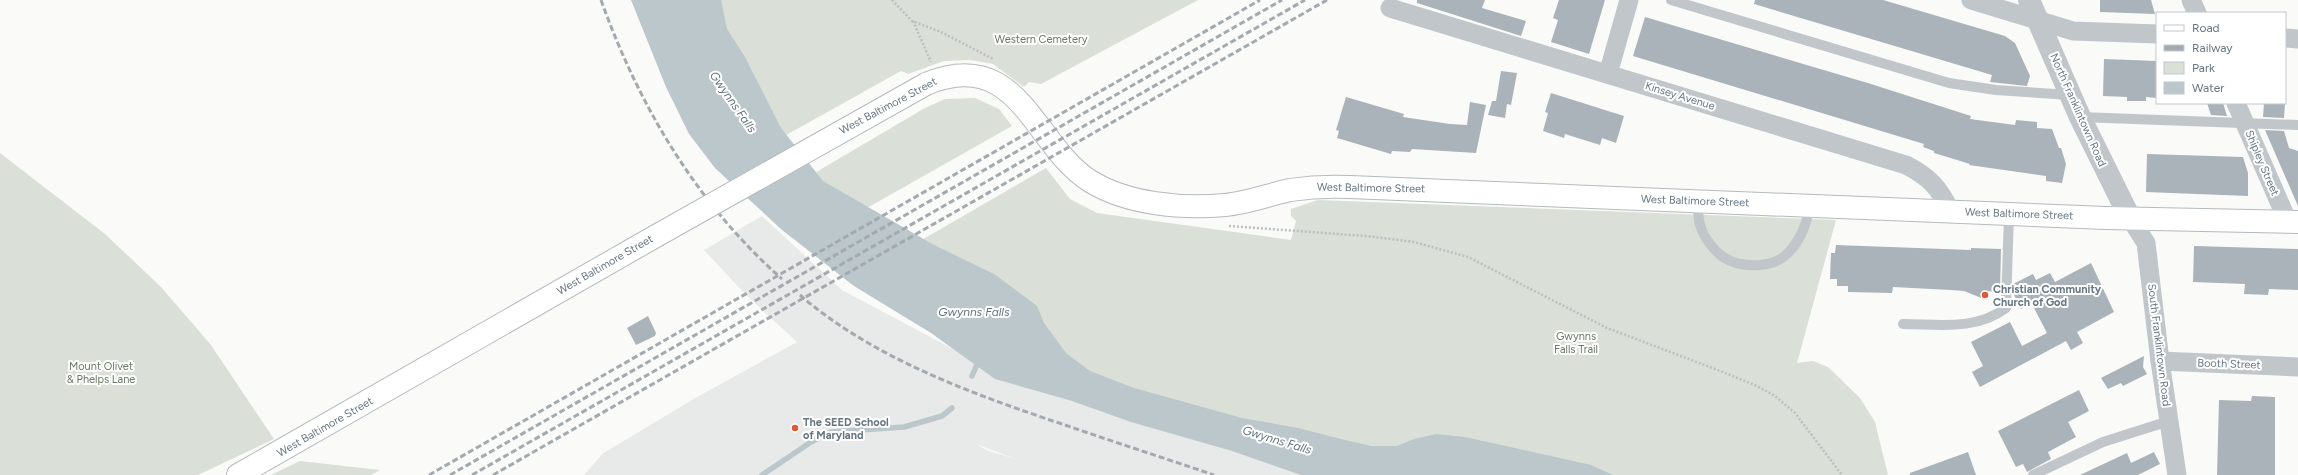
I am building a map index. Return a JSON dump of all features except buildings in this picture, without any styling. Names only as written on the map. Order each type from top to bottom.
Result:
[{"type":"main road","name":"West Baltimore Street","points":[[238,475],[656,236],[933,81],[960,76],[979,78],[998,85],[1016,98],[1067,161],[1089,180],[1112,191],[1137,199],[1164,203],[1193,206],[1226,205],[1317,186],[2009,214],[2293,222]]},
{"type":"street","points":[[1608,74],[1629,0]]},
{"type":"street","points":[[1971,0],[2074,31],[2156,34]]},
{"type":"street","name":"North Franklintown Road","points":[[2029,0],[2080,117],[2130,218]]},
{"type":"street","points":[[2192,0],[2197,12]]},
{"type":"street","name":"Kinsey Avenue","points":[[1390,8],[1906,165],[1921,172],[1932,181],[1942,193],[1950,211]]},
{"type":"street","points":[[2286,38],[2298,39]]},
{"type":"street","name":"Shipley Street","points":[[2236,104],[2293,222]]},
{"type":"street","name":"South Franklintown Road","points":[[2130,218],[2146,243],[2160,361],[2177,475]]},
{"type":"street","name":"Booth Street","points":[[2160,361],[2298,367]]},
{"type":"lane","points":[[1671,0],[1949,83],[1996,90],[2070,95]]},
{"type":"lane","points":[[2080,117],[2298,125]]},
{"type":"lane","points":[[1698,201],[1700,226],[1709,242],[1723,257],[1742,263],[1767,265],[1786,255],[1797,242],[1805,229],[1810,206]]},
{"type":"lane","points":[[1903,324],[1971,325],[1997,315],[2006,308],[2009,214]]},
{"type":"lane","points":[[2033,475],[2103,442],[2169,421]]},
{"type":"path","points":[[892,0],[912,21],[922,45],[933,81]]},
{"type":"path","points":[[912,21],[941,32],[997,61]]},
{"type":"path","points":[[1227,226],[1359,235],[1414,242],[1468,257],[1607,328],[1723,372],[1775,396],[1795,413],[1842,475]]},
{"type":"shaded area","points":[[762,216],[842,290],[985,366],[1333,475],[584,475],[602,454],[697,397],[797,342],[746,295],[704,250]],"holes":[[[976,444],[1016,459],[989,451]]]},
{"type":"green space","name":"Western Cemetery","points":[[670,0],[1198,0],[1041,84],[1029,82],[1024,87],[993,64],[970,60],[944,61],[908,74],[901,71],[747,157]]},
{"type":"green space","points":[[975,98],[999,109],[1012,126],[821,234],[784,191],[925,108],[945,99]]},
{"type":"green space","name":"Mount Olivet & Phelps Lane","points":[[0,153],[105,234],[161,287],[211,345],[274,439],[198,475],[0,475]]},
{"type":"green space","name":"Gwynns Falls Trail","points":[[1046,168],[1070,199],[1097,213],[1291,240],[1296,221],[1291,216],[1291,209],[1318,200],[1836,220],[1797,363],[1813,361],[1828,367],[1860,398],[1875,422],[1888,475],[1559,475],[1362,467],[1130,404],[894,256]]},
{"type":"green space","points":[[300,461],[380,470],[371,475],[271,475]]},
{"type":"water","name":"Gwynns Falls","points":[[631,0],[721,0],[727,29],[745,57],[781,128],[823,181],[934,245],[994,274],[1037,306],[1044,323],[1066,353],[1090,371],[1134,388],[1242,418],[1298,428],[1371,446],[1397,446],[1414,439],[1436,434],[1465,437],[1591,465],[1613,475],[1301,475],[1232,451],[1131,422],[1072,401],[995,379],[931,333],[854,286],[782,230],[715,168],[689,134],[666,87]]},
{"type":"waterway","points":[[972,376],[979,360]]},
{"type":"waterway","points":[[762,475],[811,442],[831,432],[904,427],[942,416],[952,408]]},
{"type":"railway","points":[[601,0],[633,78],[674,151],[697,186],[723,219],[751,250],[782,279]]},
{"type":"railway","points":[[429,475],[1260,0]]},
{"type":"railway","points":[[450,475],[1282,0]]},
{"type":"railway","points":[[472,475],[1305,0]]},
{"type":"railway","points":[[493,475],[1327,0]]},
{"type":"railway","points":[[800,295],[828,317],[859,338],[926,372],[996,401],[1214,475]]},
{"type":"place","name":"Christian Community Church of God","points":[[1985,295]]},
{"type":"place","name":"The SEED School of Maryland","points":[[795,428]]}]
